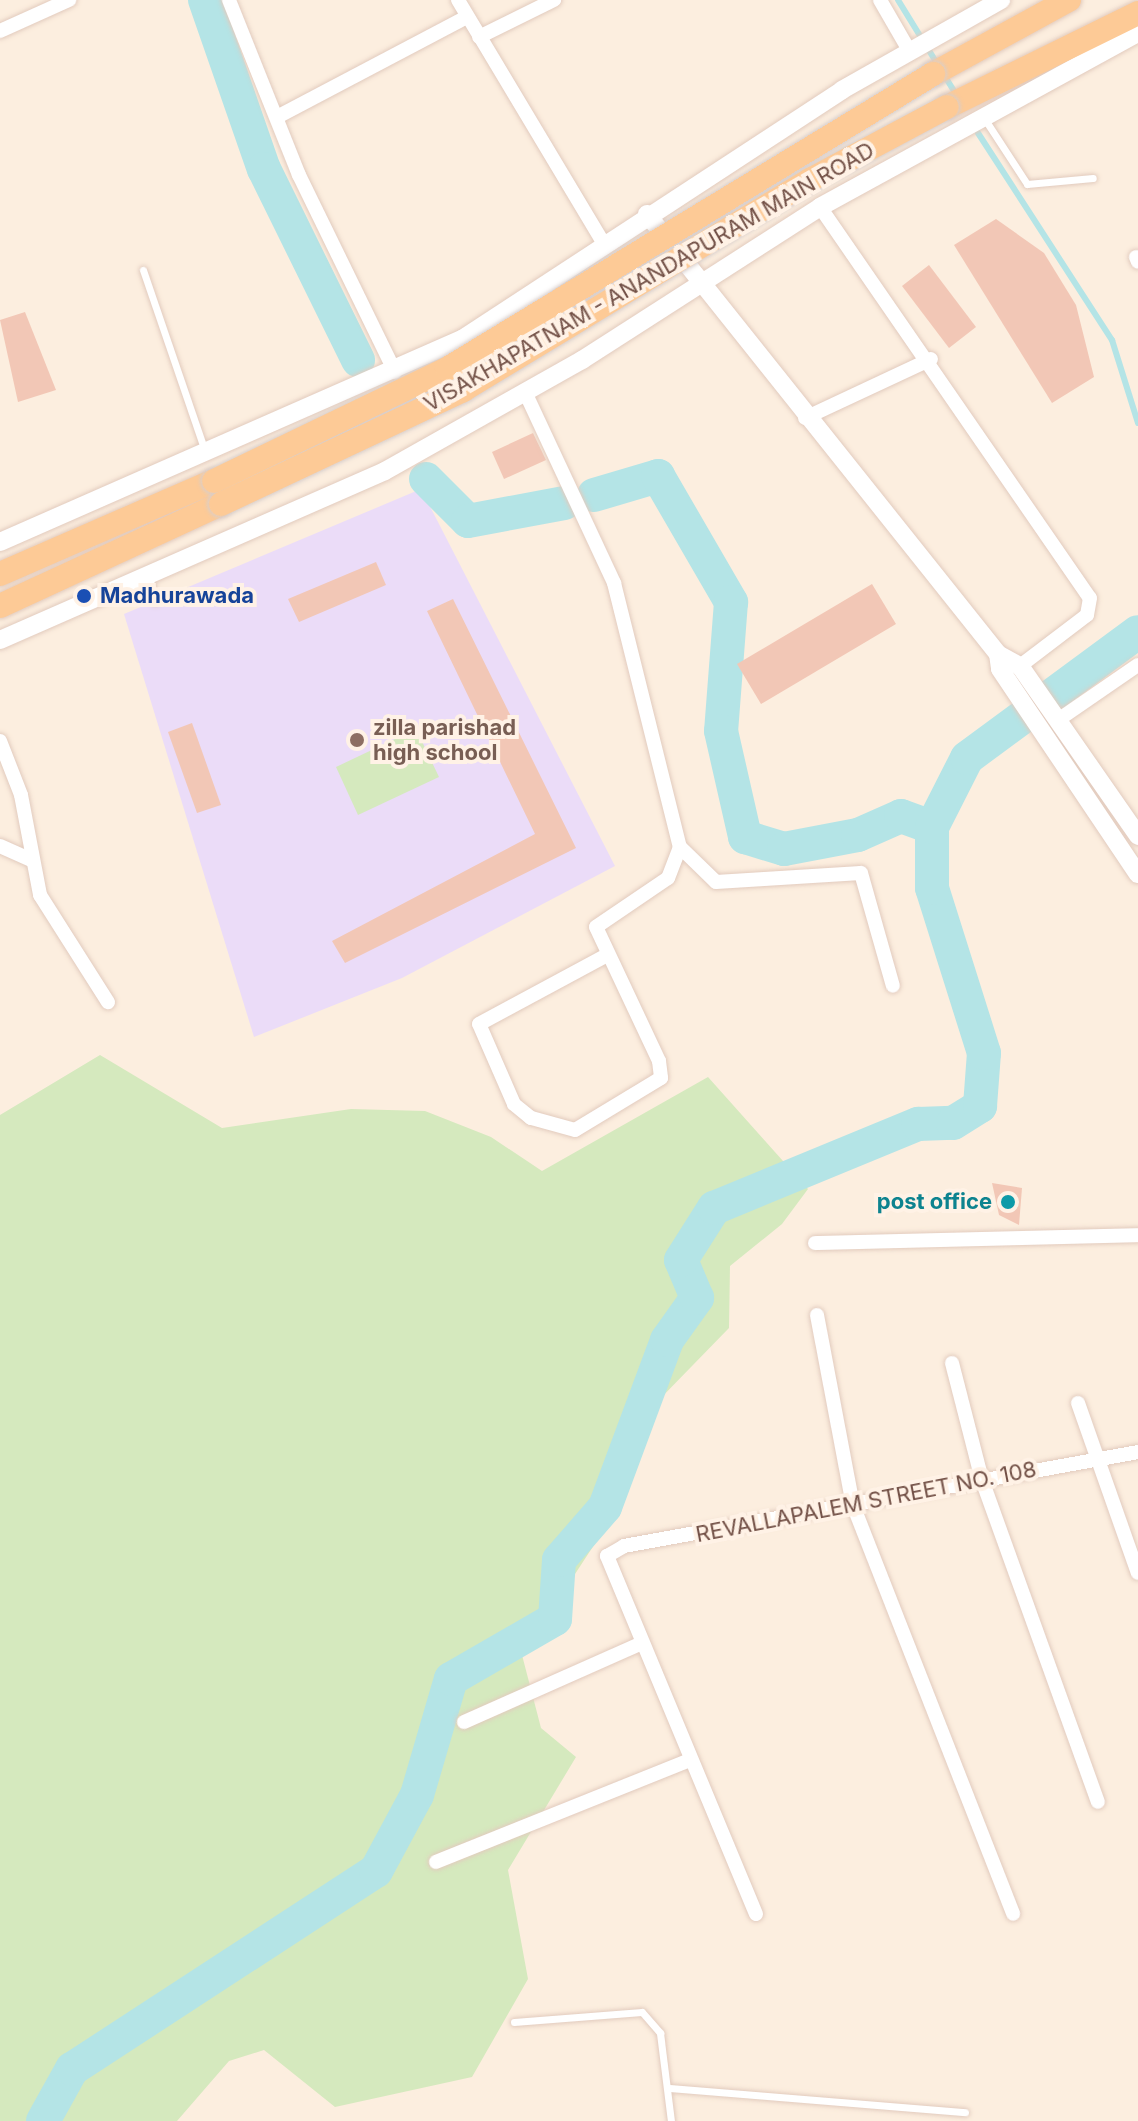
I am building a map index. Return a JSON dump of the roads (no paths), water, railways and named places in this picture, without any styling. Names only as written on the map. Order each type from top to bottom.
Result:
[{"type":"main road","name":"VISAKHAPATNAM - ANANDAPURAM MAIN ROAD","points":[[0,606],[447,369],[941,69],[1069,0]]},
{"type":"main road","name":"VISAKHAPATNAM - ANANDAPURAM MAIN ROAD","points":[[0,574],[217,492],[463,390],[810,180],[972,94],[1138,13]]},
{"type":"street","points":[[0,31],[38,7],[69,0]]},
{"type":"street","points":[[229,0],[277,117],[395,372]]},
{"type":"street","points":[[458,0],[603,242]]},
{"type":"street","points":[[479,37],[554,0]]},
{"type":"street","points":[[880,0],[920,46]]},
{"type":"street","points":[[0,542],[395,372],[462,339],[647,214],[920,46],[978,6],[1001,0]]},
{"type":"street","points":[[277,117],[467,17]]},
{"type":"street","points":[[0,640],[385,471],[525,392],[820,207],[1138,33]]},
{"type":"street","points":[[820,207],[931,359],[1090,598],[1087,615],[1023,670]]},
{"type":"street","points":[[647,214],[698,285],[998,654],[1011,686],[1138,874]]},
{"type":"street","points":[[805,418],[931,359]]},
{"type":"street","points":[[525,392],[606,560],[680,847],[716,882],[861,873],[893,986]]},
{"type":"street","points":[[998,654],[1023,670],[1138,836]]},
{"type":"street","points":[[1055,716],[1138,665]]},
{"type":"street","points":[[0,741],[21,795],[32,860],[50,918],[108,1002]]},
{"type":"street","points":[[0,846],[32,860]]},
{"type":"street","points":[[607,955],[479,1024],[514,1104],[531,1118],[575,1130],[661,1078],[659,1061],[596,927],[601,920],[668,878],[680,847]]},
{"type":"street","points":[[815,1243],[1138,1235]]},
{"type":"street","points":[[817,1315],[853,1505],[1013,1914]]},
{"type":"street","points":[[952,1363],[982,1480],[1098,1802]]},
{"type":"street","points":[[1078,1403],[1093,1459],[1138,1573]]},
{"type":"street","name":"REVALLAPALEM STREET NO. 108","points":[[640,1644],[607,1567],[607,1556],[624,1546],[1138,1452]]},
{"type":"street","points":[[464,1722],[640,1644],[756,1914]]},
{"type":"street","points":[[436,1862],[690,1760]]},
{"type":"lane","points":[[983,118],[1027,184],[1093,178]]},
{"type":"lane","points":[[143,270],[206,453]]},
{"type":"lane","points":[[148,574],[155,601]]},
{"type":"lane","points":[[514,2022],[642,2012],[660,2033],[670,2088],[671,2121]]},
{"type":"lane","points":[[670,2088],[965,2112]]},
{"type":"waterway","points":[[205,0],[264,169],[358,360]]},
{"type":"waterway","points":[[898,0],[938,65]]},
{"type":"waterway","points":[[944,75],[957,96]]},
{"type":"waterway","points":[[978,133],[1112,340],[1138,423]]},
{"type":"waterway","points":[[594,495],[658,476],[731,602],[721,731],[745,837],[784,849],[858,835],[901,816],[932,827]]},
{"type":"waterway","points":[[426,479],[468,521],[564,503]]},
{"type":"waterway","points":[[43,2121],[72,2069],[376,1871],[417,1795],[451,1679],[555,1619],[559,1560],[605,1507],[667,1340],[697,1298],[681,1260],[714,1208],[918,1124],[953,1123],[980,1106],[984,1053],[932,888],[932,827],[967,758],[1138,632]]},
{"type":"place","name":"Madhurawada","points":[[84,596]]},
{"type":"place","name":"zilla parishad high school","points":[[357,740]]},
{"type":"place","name":"post office","points":[[1008,1202]]}]
